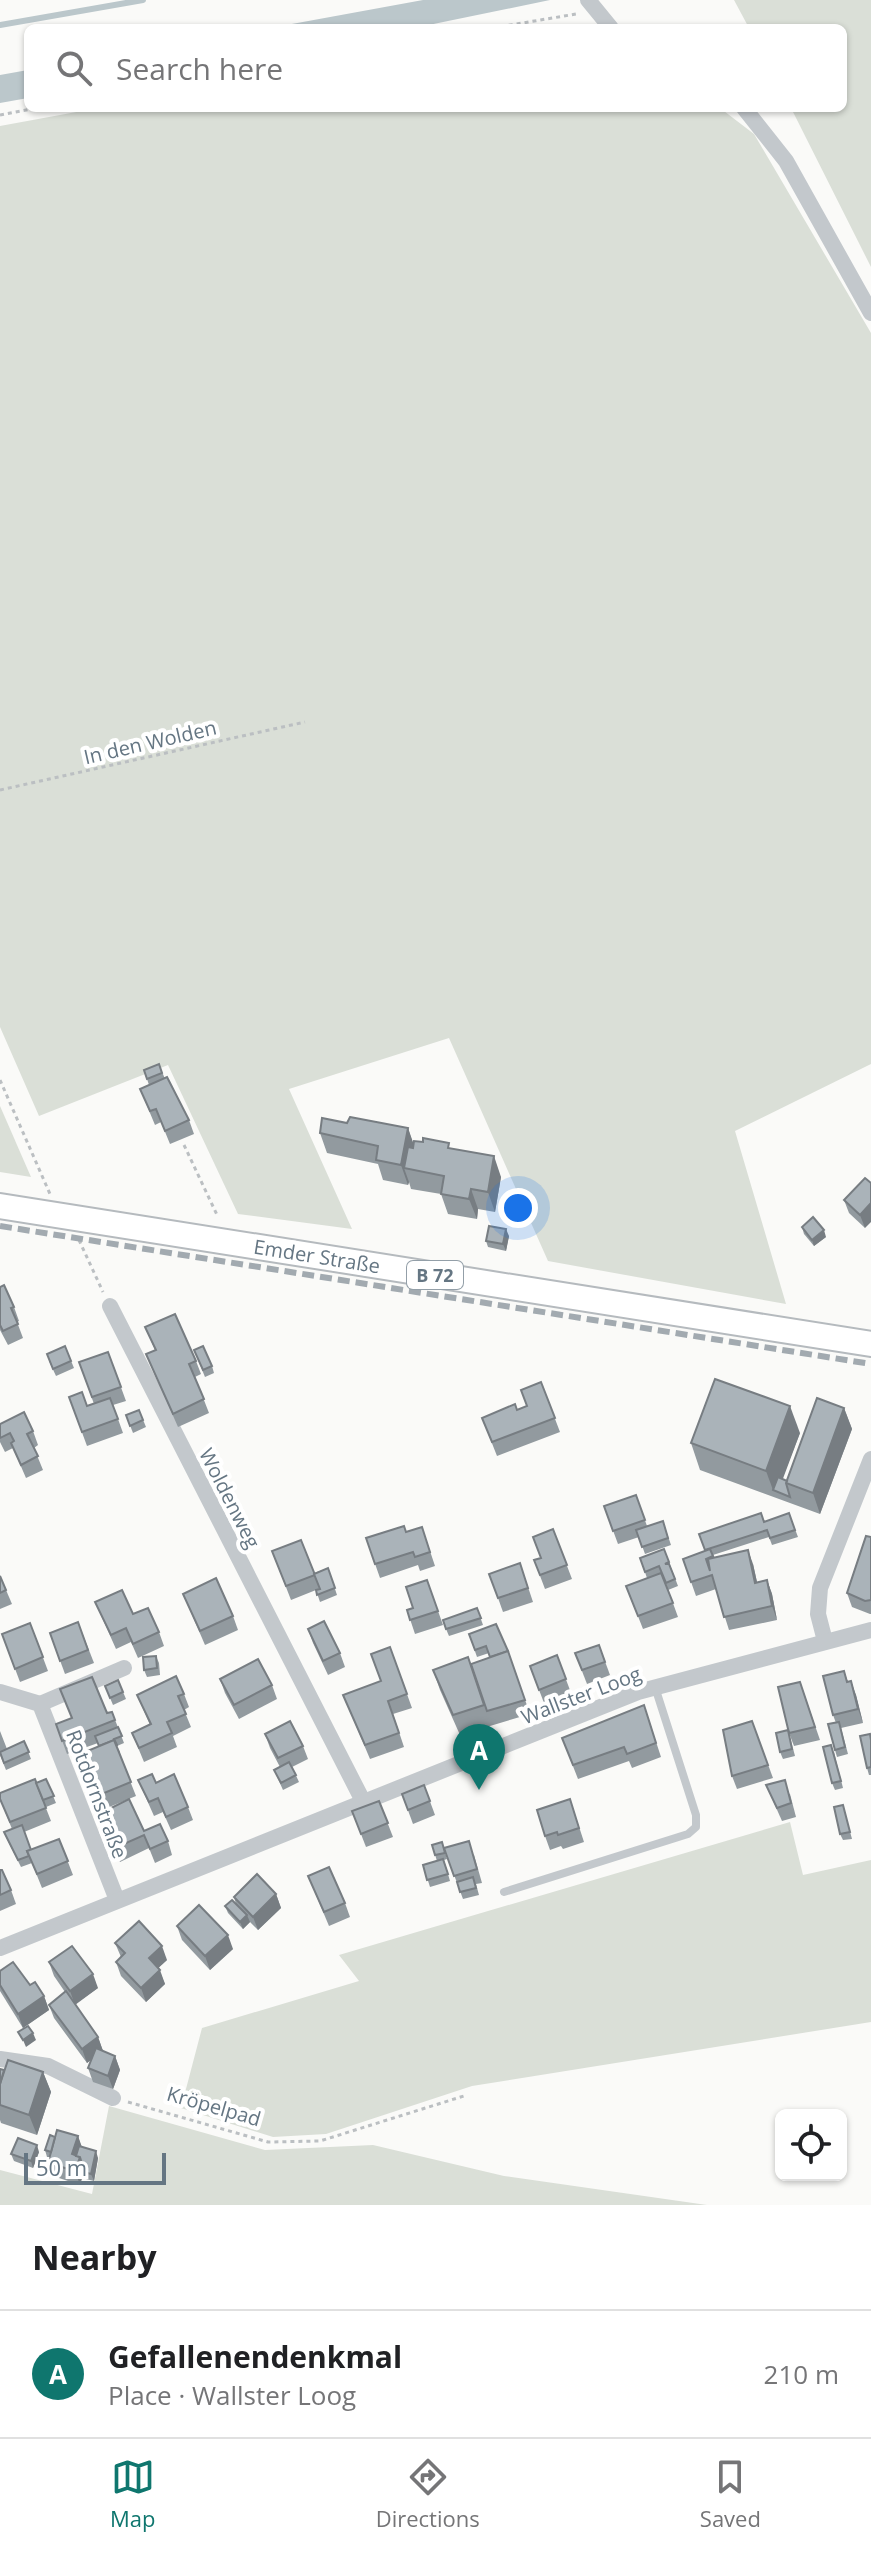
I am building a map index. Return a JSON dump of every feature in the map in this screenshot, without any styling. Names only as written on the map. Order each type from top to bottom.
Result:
[{"type":"main road","name":"Emder Straße","points":[[0,1206],[871,1344]]},
{"type":"street","points":[[591,4],[608,24]]},
{"type":"street","points":[[747,112],[786,161],[871,313]]},
{"type":"street","name":"Woldenweg","points":[[110,1306],[364,1803]]},
{"type":"street","points":[[825,1641],[818,1614],[820,1588],[871,1459]]},
{"type":"street","name":"Wallster Loog","points":[[0,1948],[655,1687],[871,1630]]},
{"type":"street","points":[[0,1692],[40,1704],[124,1668]]},
{"type":"street","name":"Rotdornstraße","points":[[40,1704],[117,1900]]},
{"type":"street","points":[[0,2059],[48,2066],[113,2098]]},
{"type":"lane","points":[[504,1892],[688,1834],[696,1827],[696,1815],[655,1687]]},
{"type":"path","points":[[509,24],[591,4]]},
{"type":"path","points":[[0,115],[24,110]]},
{"type":"path","name":"In den Wolden","points":[[0,790],[305,722]]},
{"type":"path","points":[[0,1080],[53,1200],[50,1214]]},
{"type":"path","points":[[184,1145],[218,1215],[219,1226]]},
{"type":"path","points":[[82,1219],[79,1239],[110,1306]]},
{"type":"path","name":"Kröpelpad","points":[[113,2098],[268,2142],[320,2141],[467,2095]]},
{"type":"shaded area","points":[[423,0],[550,0],[433,24],[292,24]]},
{"type":"shaded area","points":[[734,0],[871,0],[871,267],[793,112],[847,112],[847,24],[747,24]]},
{"type":"shaded area","points":[[24,71],[24,99],[0,103],[0,75]]},
{"type":"shaded area","points":[[76,112],[725,112],[754,134],[871,333],[871,1064],[735,1131],[786,1304],[548,1261],[449,1038],[289,1089],[352,1229],[238,1214],[168,1065],[39,1116],[0,1027],[0,126]]},
{"type":"shaded area","points":[[0,1106],[31,1177],[0,1172]]},
{"type":"shaded area","points":[[790,1822],[803,1875],[871,1860],[871,2022],[472,2086],[326,2134],[273,2137],[181,2108],[202,2028],[359,1981],[339,1955]]},
{"type":"shaded area","points":[[109,2106],[265,2150],[373,2145],[504,2176],[707,2205],[0,2205],[0,2170],[92,2194]]},
{"type":"building","points":[[159,1064],[162,1073],[147,1079],[144,1070]]},
{"type":"building","points":[[167,1077],[189,1120],[165,1131],[156,1109],[150,1111],[140,1089]]},
{"type":"building","points":[[350,1117],[408,1128],[401,1165],[376,1160],[378,1146],[320,1133],[322,1118],[347,1123]]},
{"type":"building","points":[[423,1138],[449,1143],[448,1148],[494,1156],[488,1192],[471,1189],[469,1199],[441,1194],[444,1176],[404,1168],[408,1147],[413,1148],[414,1141],[423,1142]]},
{"type":"building","points":[[865,1178],[871,1183],[871,1203],[860,1215],[844,1200]]},
{"type":"building","points":[[813,1217],[824,1230],[812,1240],[802,1227]]},
{"type":"building","points":[[489,1226],[506,1229],[503,1244],[486,1241]]},
{"type":"building","points":[[4,1285],[18,1324],[3,1331],[0,1325],[0,1287]]},
{"type":"building","points":[[175,1314],[196,1361],[189,1364],[204,1399],[173,1414],[146,1354],[156,1350],[145,1327]]},
{"type":"building","points":[[65,1346],[71,1361],[53,1369],[47,1354]]},
{"type":"building","points":[[203,1346],[212,1366],[203,1370],[194,1350]]},
{"type":"building","points":[[108,1352],[121,1387],[92,1397],[79,1362]]},
{"type":"building","points":[[715,1379],[790,1406],[766,1471],[691,1443]]},
{"type":"building","points":[[541,1382],[555,1418],[492,1442],[482,1418],[515,1404],[517,1410],[527,1406],[521,1390]]},
{"type":"building","points":[[82,1392],[87,1406],[110,1398],[118,1419],[82,1432],[69,1397]]},
{"type":"building","points":[[817,1398],[844,1408],[813,1493],[786,1483]]},
{"type":"building","points":[[139,1410],[143,1420],[130,1426],[126,1415]]},
{"type":"building","points":[[24,1412],[33,1431],[27,1434],[38,1456],[21,1465],[10,1433],[0,1438],[0,1424]]},
{"type":"building","points":[[778,1477],[787,1481],[790,1497],[773,1490]]},
{"type":"building","points":[[636,1495],[645,1520],[613,1531],[604,1506]]},
{"type":"building","points":[[761,1513],[764,1522],[789,1513],[795,1530],[770,1538],[767,1530],[705,1550],[699,1534]]},
{"type":"building","points":[[663,1521],[668,1538],[642,1547],[636,1530]]},
{"type":"building","points":[[404,1526],[406,1532],[422,1527],[430,1552],[415,1557],[413,1552],[375,1564],[366,1538]]},
{"type":"building","points":[[553,1529],[567,1565],[540,1575],[534,1560],[541,1558],[533,1537]]},
{"type":"building","points":[[866,1536],[871,1537],[871,1600],[865,1601],[847,1593]]},
{"type":"building","points":[[301,1540],[315,1575],[286,1586],[272,1551]]},
{"type":"building","points":[[664,1549],[669,1562],[665,1564],[669,1564],[675,1579],[666,1583],[659,1566],[645,1572],[640,1558]]},
{"type":"building","points":[[710,1549],[713,1556],[706,1559],[710,1571],[708,1559],[748,1550],[755,1583],[767,1580],[772,1606],[724,1617],[712,1575],[691,1582],[683,1559]]},
{"type":"building","points":[[520,1563],[528,1588],[498,1598],[489,1574]]},
{"type":"building","points":[[328,1568],[335,1588],[317,1595],[316,1590],[320,1589],[314,1574]]},
{"type":"building","points":[[661,1573],[673,1603],[638,1616],[626,1586]]},
{"type":"building","points":[[0,1576],[6,1590],[0,1593]]},
{"type":"building","points":[[216,1578],[233,1616],[200,1631],[183,1594]]},
{"type":"building","points":[[427,1580],[438,1611],[410,1620],[407,1610],[413,1608],[406,1587]]},
{"type":"building","points":[[122,1590],[133,1614],[148,1608],[159,1632],[133,1644],[126,1628],[111,1635],[95,1602]]},
{"type":"building","points":[[477,1608],[481,1618],[446,1629],[443,1620]]},
{"type":"building","points":[[324,1621],[340,1653],[323,1661],[308,1629]]},
{"type":"building","points":[[78,1622],[88,1650],[60,1661],[50,1633]]},
{"type":"building","points":[[30,1623],[43,1657],[15,1669],[2,1634]]},
{"type":"building","points":[[496,1624],[508,1651],[490,1657],[486,1646],[475,1650],[469,1634]]},
{"type":"building","points":[[599,1645],[605,1662],[582,1670],[575,1653]]},
{"type":"building","points":[[390,1647],[407,1694],[388,1701],[399,1733],[365,1745],[343,1695],[381,1681],[371,1654]]},
{"type":"building","points":[[508,1651],[525,1700],[487,1711],[471,1664]]},
{"type":"building","points":[[557,1655],[566,1679],[539,1690],[530,1666]]},
{"type":"building","points":[[156,1656],[157,1668],[144,1670],[143,1657]]},
{"type":"building","points":[[468,1657],[484,1705],[453,1715],[433,1670]]},
{"type":"building","points":[[258,1659],[272,1685],[234,1705],[220,1679]]},
{"type":"building","points":[[844,1671],[847,1682],[851,1681],[858,1709],[833,1715],[823,1676]]},
{"type":"building","points":[[176,1676],[184,1694],[178,1696],[186,1714],[167,1722],[172,1733],[139,1748],[132,1733],[151,1724],[137,1695]]},
{"type":"building","points":[[92,1677],[107,1713],[112,1712],[115,1720],[62,1741],[56,1724],[72,1718],[60,1689]]},
{"type":"building","points":[[118,1680],[123,1692],[110,1698],[105,1686]]},
{"type":"building","points":[[800,1682],[815,1727],[789,1733],[778,1687]]},
{"type":"building","points":[[644,1705],[656,1743],[627,1754],[624,1747],[573,1765],[562,1738]]},
{"type":"building","points":[[290,1721],[303,1746],[278,1758],[265,1734]]},
{"type":"building","points":[[752,1721],[768,1765],[732,1776],[723,1730]]},
{"type":"building","points":[[839,1722],[845,1747],[835,1750],[828,1724]]},
{"type":"building","points":[[118,1727],[122,1736],[114,1739],[116,1746],[114,1740],[99,1746],[95,1736]]},
{"type":"building","points":[[788,1730],[792,1749],[780,1752],[776,1733]]},
{"type":"building","points":[[870,1734],[871,1767],[867,1768],[860,1736]]},
{"type":"building","points":[[114,1740],[131,1782],[97,1796],[80,1754]]},
{"type":"building","points":[[24,1741],[29,1752],[4,1763],[0,1752]]},
{"type":"building","points":[[831,1745],[841,1781],[832,1783],[823,1747]]},
{"type":"building","points":[[289,1762],[296,1775],[281,1783],[274,1770]]},
{"type":"building","points":[[152,1774],[156,1783],[174,1774],[188,1807],[166,1817],[158,1798],[149,1802],[138,1780]]},
{"type":"building","points":[[35,1779],[46,1808],[10,1822],[0,1793]]},
{"type":"building","points":[[46,1779],[54,1796],[43,1800],[36,1783]]},
{"type":"building","points":[[785,1780],[791,1803],[777,1808],[766,1785]]},
{"type":"building","points":[[424,1785],[430,1801],[408,1810],[402,1794]]},
{"type":"building","points":[[129,1799],[144,1831],[160,1824],[168,1841],[150,1849],[144,1835],[115,1848],[99,1814]]},
{"type":"building","points":[[570,1799],[579,1828],[545,1836],[537,1810]]},
{"type":"building","points":[[379,1801],[388,1823],[361,1834],[352,1811]]},
{"type":"building","points":[[843,1805],[850,1832],[840,1834],[834,1807]]},
{"type":"building","points":[[22,1825],[31,1850],[27,1851],[29,1856],[18,1860],[4,1832]]},
{"type":"building","points":[[59,1839],[68,1861],[37,1874],[27,1851]]},
{"type":"building","points":[[469,1841],[477,1869],[454,1876],[444,1848]]},
{"type":"building","points":[[442,1842],[445,1853],[435,1855],[432,1845]]},
{"type":"building","points":[[443,1859],[448,1874],[427,1880],[423,1865]]},
{"type":"building","points":[[329,1867],[345,1903],[324,1912],[308,1876]]},
{"type":"building","points":[[0,1870],[11,1890],[0,1895]]},
{"type":"building","points":[[257,1874],[276,1894],[253,1917],[234,1897]]},
{"type":"building","points":[[473,1877],[476,1888],[460,1892],[457,1882]]},
{"type":"building","points":[[232,1900],[247,1915],[240,1922],[225,1906]]},
{"type":"building","points":[[199,1905],[228,1935],[205,1956],[177,1926]]},
{"type":"building","points":[[139,1921],[162,1946],[149,1958],[160,1970],[141,1988],[116,1962],[125,1953],[115,1943]]},
{"type":"building","points":[[72,1946],[93,1974],[70,1991],[49,1962]]},
{"type":"building","points":[[13,1962],[30,1985],[35,1982],[44,1996],[18,2014],[0,1985],[0,1971]]},
{"type":"building","points":[[66,1991],[98,2037],[82,2049],[49,2005]]},
{"type":"building","points":[[28,2026],[33,2033],[23,2040],[18,2032]]},
{"type":"building","points":[[96,2048],[115,2056],[108,2076],[88,2068]]},
{"type":"building","points":[[8,2060],[43,2072],[29,2115],[0,2105],[0,2084]]},
{"type":"building","points":[[57,2130],[78,2136],[72,2154],[80,2157],[75,2171],[48,2163]]},
{"type":"building","points":[[50,2135],[55,2137],[51,2152],[45,2150]]},
{"type":"building","points":[[18,2138],[37,2145],[31,2161],[11,2154]]},
{"type":"building","points":[[79,2146],[96,2151],[91,2174],[80,2171],[82,2164],[80,2157],[76,2156]]},
{"type":"waterway","points":[[0,25],[143,0]]},
{"type":"railway","points":[[0,1226],[871,1364]]},
{"type":"place","name":"Gefallenendenkmal","points":[[479,1790]]}]
